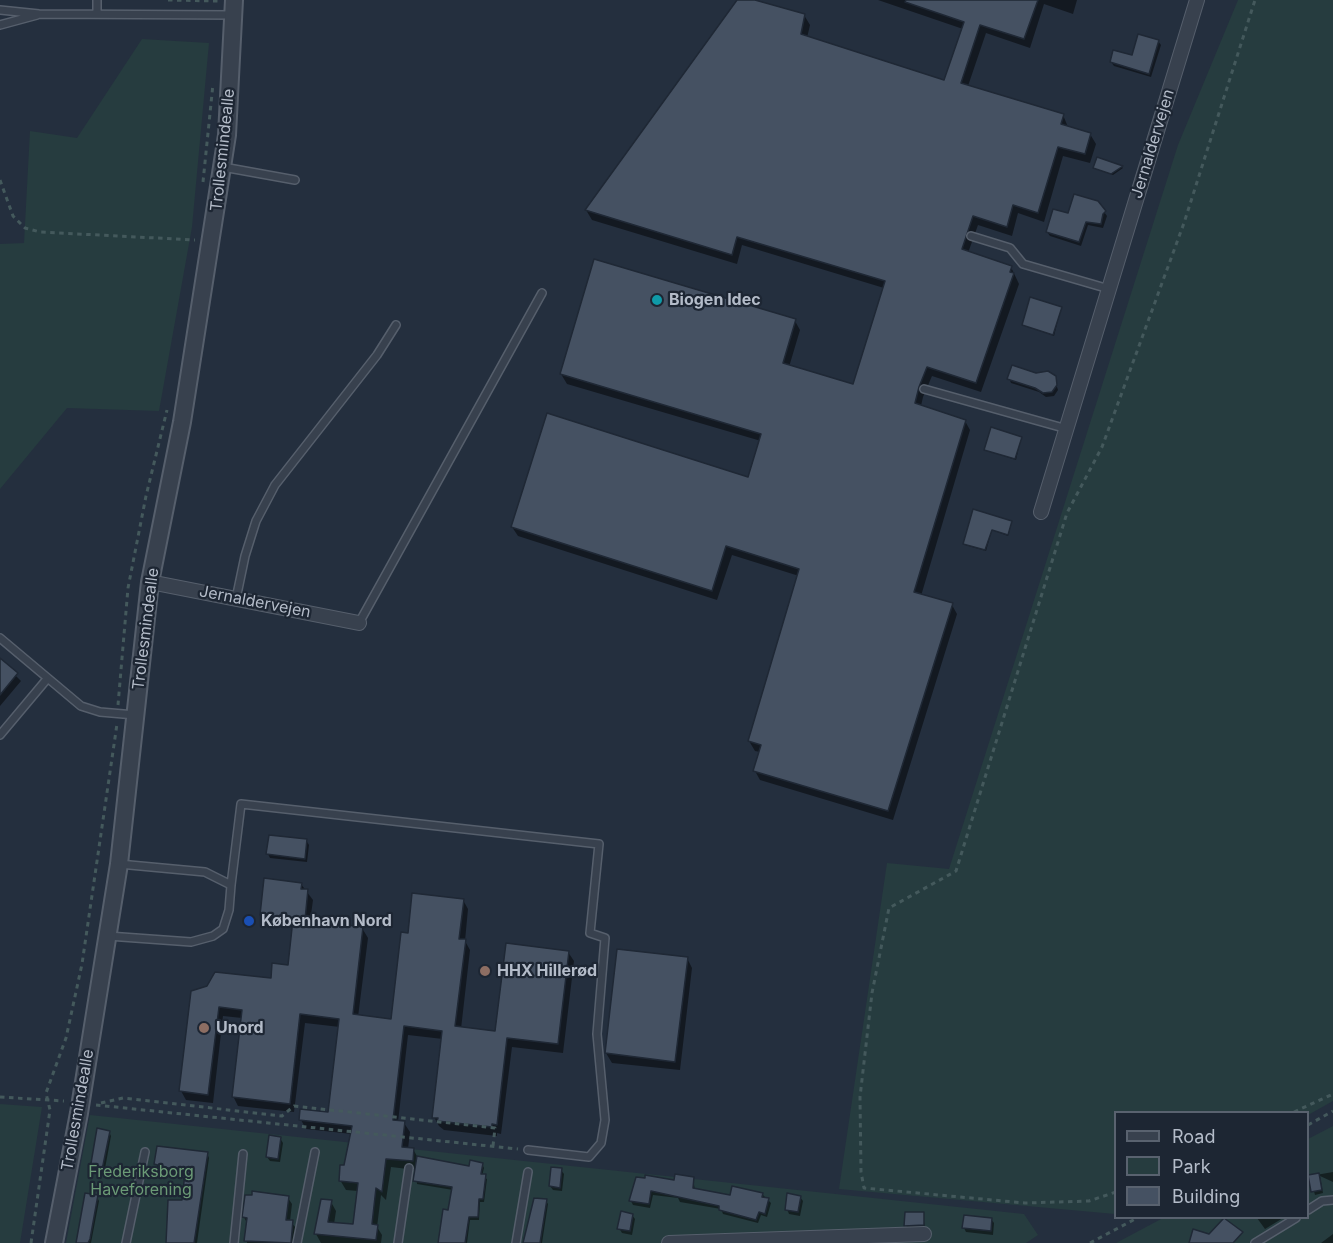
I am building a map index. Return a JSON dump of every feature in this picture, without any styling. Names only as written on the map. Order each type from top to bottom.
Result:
[{"type":"street","name":"Jernaldervejen","points":[[1041,512],[1197,0]]},
{"type":"street","name":"Trollesmindealle","points":[[54,1243],[119,864],[150,582],[182,423],[223,166],[227,135],[224,6]]},
{"type":"street","name":"Jernaldervejen","points":[[150,582],[360,623]]},
{"type":"street","points":[[669,1243],[924,1234]]},
{"type":"lane","points":[[97,0],[97,14]]},
{"type":"lane","points":[[0,10],[39,14],[97,14],[224,6]]},
{"type":"lane","points":[[0,25],[39,14]]},
{"type":"lane","points":[[223,166],[295,180]]},
{"type":"lane","points":[[971,236],[1010,248],[1023,264],[1110,289]]},
{"type":"lane","points":[[360,623],[542,293]]},
{"type":"lane","points":[[236,599],[245,556],[256,521],[274,485],[377,354],[396,325]]},
{"type":"lane","points":[[924,389],[1067,429]]},
{"type":"lane","points":[[0,638],[47,680],[81,706],[100,712],[135,715]]},
{"type":"lane","points":[[0,735],[47,680]]},
{"type":"lane","points":[[108,936],[191,942],[213,936],[224,929],[241,804],[598,844],[590,933],[605,938],[597,1034],[605,1120],[601,1143],[589,1157],[528,1150]]},
{"type":"lane","points":[[119,864],[205,872],[231,885]]},
{"type":"lane","points":[[126,1243],[145,1152]]},
{"type":"lane","points":[[297,1243],[315,1152]]},
{"type":"lane","points":[[234,1243],[243,1154]]},
{"type":"lane","points":[[398,1243],[409,1168]]},
{"type":"lane","points":[[516,1243],[528,1172]]},
{"type":"lane","points":[[1309,1209],[1322,1201],[1333,1200]]},
{"type":"lane","points":[[1255,1243],[1294,1219]]},
{"type":"path","points":[[168,0],[224,6]]},
{"type":"path","points":[[1114,1193],[1089,1201],[1025,1203],[864,1188],[861,1172],[860,1097],[872,993],[888,908],[956,872],[1067,513],[1102,447],[1184,223],[1255,0]]},
{"type":"path","points":[[201,193],[214,73]]},
{"type":"path","points":[[0,180],[13,216],[26,228],[40,232],[212,241]]},
{"type":"path","points":[[193,251],[196,228]]},
{"type":"path","points":[[119,697],[128,588],[146,496],[168,404]]},
{"type":"path","points":[[31,1243],[50,1110],[46,1093],[66,1038],[82,964],[116,732]]},
{"type":"path","points":[[1298,1111],[1333,1094]]},
{"type":"path","points":[[0,1096],[64,1101]]},
{"type":"path","points":[[282,1116],[123,1098],[96,1105],[528,1150]]},
{"type":"path","points":[[281,1123],[282,1116],[294,1106],[495,1128],[493,1146]]},
{"type":"path","points":[[1309,1124],[1333,1111]]},
{"type":"path","points":[[1090,1243],[1135,1219]]},
{"type":"green space","points":[[1238,0],[1333,0],[1333,1101],[1309,1114],[1309,1111],[1114,1111],[1114,1214],[839,1189],[887,863],[949,869],[1178,145]]},
{"type":"green space","points":[[142,39],[209,43],[192,227],[159,411],[67,408],[0,489],[0,244],[24,243],[30,131],[77,138]]},
{"type":"green space","points":[[0,1104],[42,1107],[20,1243],[0,1243]]},
{"type":"green space","name":"Frederiksborg Haveforening","points":[[90,1115],[1024,1214],[1038,1235],[1026,1243],[66,1243]]},
{"type":"green space","points":[[1333,1126],[1333,1243],[1116,1243],[1161,1219],[1309,1219],[1309,1138]]},
{"type":"building","name":"Biogen Idec","points":[[737,0],[755,0],[805,14],[801,34],[944,80],[964,22],[905,2],[906,0],[1038,0],[1024,39],[980,25],[961,83],[1064,114],[1061,124],[1091,133],[1085,154],[1058,147],[1038,213],[1013,205],[1007,227],[973,216],[962,249],[1012,266],[1010,272],[1014,273],[976,383],[927,367],[919,387],[915,403],[966,420],[914,592],[953,603],[888,811],[753,771],[761,745],[748,741],[799,569],[726,546],[712,591],[511,527],[547,413],[748,477],[761,434],[560,374],[594,259],[796,319],[783,363],[853,384],[885,281],[737,237],[732,255],[585,210]]},
{"type":"building","points":[[1138,34],[1159,40],[1149,74],[1110,62],[1113,50],[1132,55]]},
{"type":"building","points":[[1097,157],[1123,166],[1111,174],[1093,168]]},
{"type":"building","points":[[1074,194],[1098,201],[1106,211],[1101,224],[1086,222],[1079,242],[1046,232],[1053,209],[1068,213]]},
{"type":"building","points":[[1030,297],[1062,307],[1053,335],[1022,325]]},
{"type":"building","points":[[1012,365],[1036,373],[1048,371],[1056,376],[1057,385],[1052,392],[1043,393],[1007,379]]},
{"type":"building","points":[[991,427],[1022,437],[1015,459],[984,450]]},
{"type":"building","points":[[973,509],[1012,521],[1008,535],[992,530],[985,550],[963,544]]},
{"type":"building","points":[[0,658],[18,673],[0,695]]},
{"type":"building","points":[[269,835],[307,839],[305,859],[266,854]]},
{"type":"building","points":[[264,878],[302,883],[301,889],[308,889],[305,920],[363,927],[353,1014],[391,1019],[401,932],[408,933],[412,893],[464,899],[459,939],[466,939],[455,1026],[495,1031],[506,943],[569,951],[558,1044],[507,1038],[497,1125],[492,1124],[492,1127],[437,1121],[438,1118],[432,1118],[442,1031],[404,1026],[393,1120],[405,1121],[402,1147],[414,1148],[413,1161],[386,1159],[382,1192],[376,1188],[372,1224],[378,1225],[376,1240],[314,1234],[321,1199],[332,1200],[328,1222],[353,1224],[358,1183],[339,1181],[340,1165],[344,1165],[352,1126],[299,1120],[300,1109],[328,1112],[339,1019],[300,1014],[290,1104],[232,1097],[242,1010],[219,1007],[208,1095],[179,1091],[191,991],[207,986],[215,972],[271,978],[272,963],[288,965],[293,919],[260,915]]},
{"type":"building","points":[[617,949],[688,957],[675,1062],[605,1053]]},
{"type":"building","points":[[97,1128],[110,1131],[102,1170],[90,1169]]},
{"type":"building","points":[[269,1135],[281,1137],[278,1159],[266,1157]]},
{"type":"building","points":[[157,1146],[208,1152],[194,1243],[166,1243],[168,1200],[182,1200],[185,1173],[154,1164]]},
{"type":"building","points":[[417,1156],[469,1166],[470,1160],[483,1163],[481,1174],[486,1174],[483,1199],[479,1199],[478,1217],[469,1217],[465,1243],[438,1243],[443,1209],[448,1210],[452,1187],[413,1181]]},
{"type":"building","points":[[551,1167],[562,1168],[560,1188],[549,1186]]},
{"type":"building","points":[[1319,1173],[1322,1190],[1311,1192],[1309,1175]]},
{"type":"building","points":[[675,1174],[694,1177],[693,1188],[730,1195],[732,1186],[763,1193],[762,1197],[769,1198],[765,1214],[759,1212],[756,1220],[719,1210],[719,1206],[651,1191],[649,1204],[629,1201],[636,1177],[645,1178],[645,1175],[674,1180]]},
{"type":"building","points":[[252,1191],[289,1196],[286,1220],[293,1220],[291,1243],[244,1241],[247,1218],[242,1217],[245,1195],[252,1195]]},
{"type":"building","points":[[85,1193],[98,1195],[90,1239],[88,1243],[76,1243]]},
{"type":"building","points":[[787,1193],[801,1196],[798,1212],[785,1210]]},
{"type":"building","points":[[534,1198],[547,1199],[540,1243],[523,1243]]},
{"type":"building","points":[[621,1211],[633,1214],[630,1231],[617,1229]]},
{"type":"building","points":[[905,1212],[924,1212],[924,1225],[904,1226]]},
{"type":"building","points":[[964,1215],[992,1218],[991,1231],[962,1228]]},
{"type":"building","points":[[1223,1219],[1243,1232],[1233,1243],[1189,1243],[1193,1229],[1209,1234]]},
{"type":"place","name":"Biogen Idec","points":[[657,300]]},
{"type":"place","name":"København Nord","points":[[249,921]]},
{"type":"place","name":"HHX Hillerød","points":[[485,971]]},
{"type":"place","name":"Unord","points":[[204,1028]]}]
